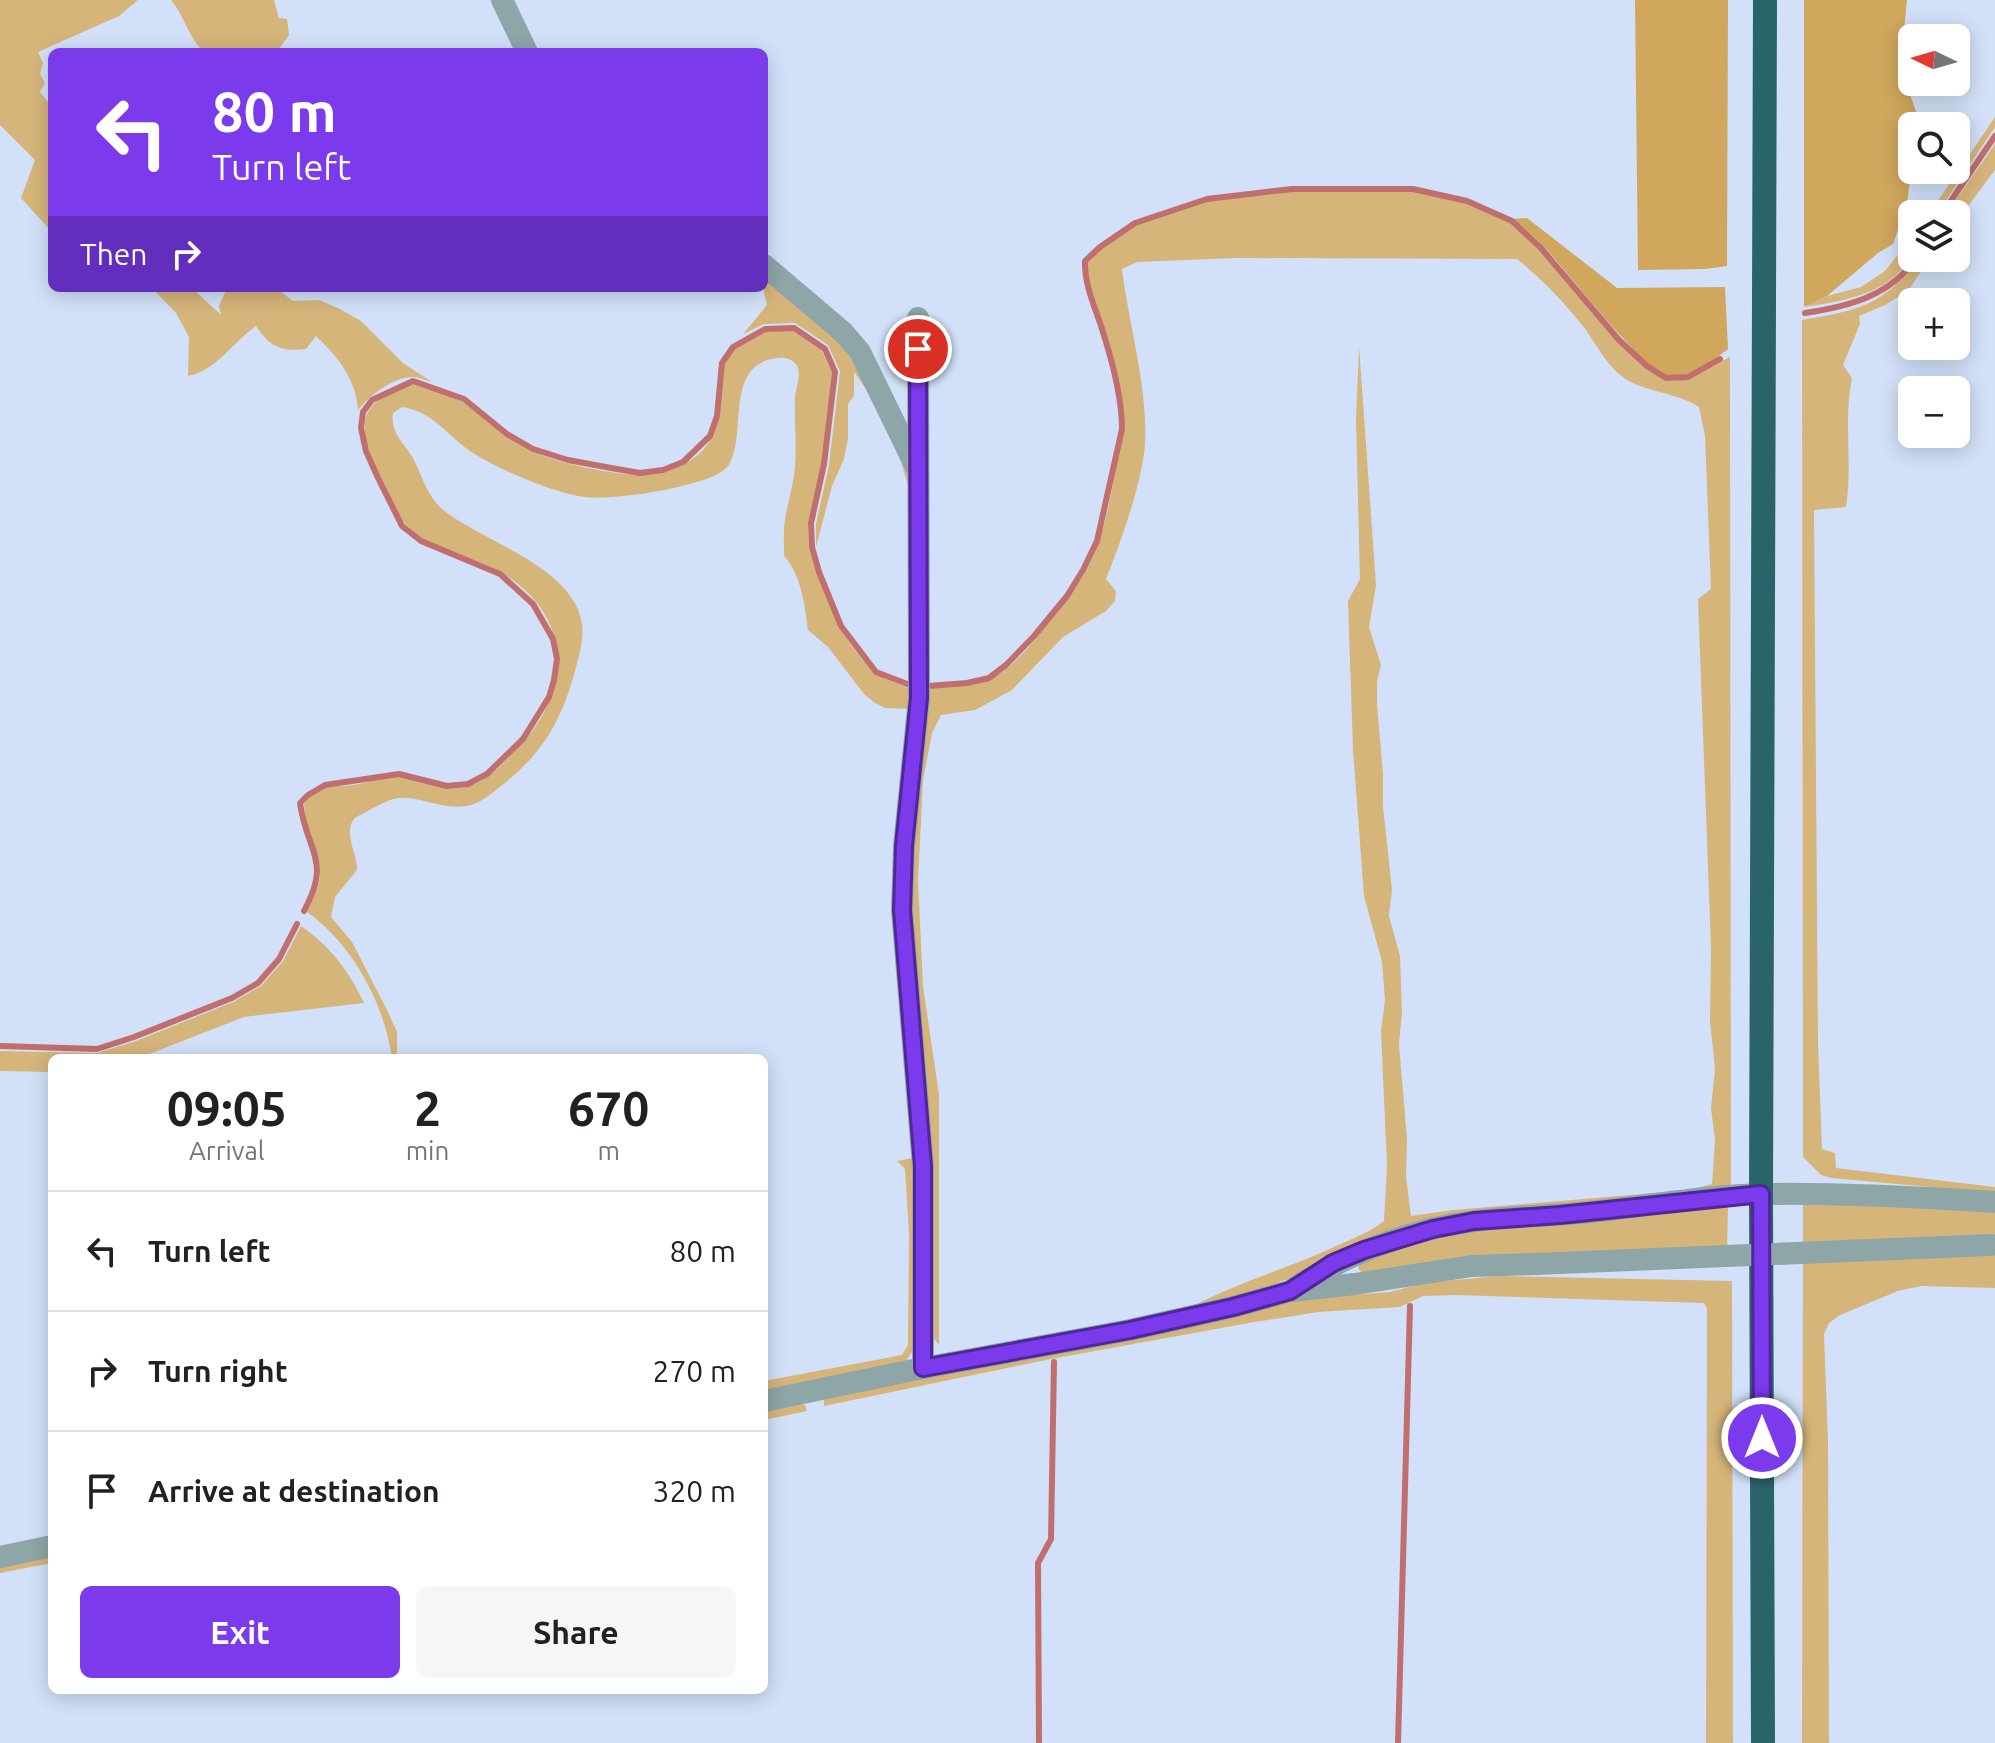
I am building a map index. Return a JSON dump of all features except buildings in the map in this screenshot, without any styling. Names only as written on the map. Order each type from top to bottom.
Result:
[{"type":"highway","points":[[1763,1743],[1761,1194],[1765,0]]},
{"type":"street","points":[[502,0],[525,48]]},
{"type":"street","points":[[768,268],[844,333],[860,352],[918,472]]},
{"type":"street","points":[[918,318],[919,698],[904,846],[902,910],[923,1166],[923,1368]]},
{"type":"street","points":[[1290,1291],[1333,1263],[1364,1250],[1433,1229],[1474,1221],[1761,1194],[1904,1196],[1995,1202]]},
{"type":"street","points":[[768,1400],[1130,1330],[1290,1291],[1472,1266],[1993,1245]]},
{"type":"street","points":[[0,1557],[48,1547]]},
{"type":"shaded area","points":[[0,0],[138,0],[119,16],[38,52],[43,63],[40,74],[45,83],[40,92],[48,102],[48,228],[21,198],[35,160],[0,125]]},
{"type":"shaded area","points":[[171,0],[274,0],[279,18],[287,19],[289,35],[280,48],[201,48]]},
{"type":"shaded area","points":[[1635,0],[1728,0],[1727,266],[1638,270]]},
{"type":"shaded area","points":[[1804,0],[1907,0],[1905,24],[1898,24],[1898,96],[1911,96],[1916,112],[1898,112],[1898,184],[1909,184],[1907,200],[1898,200],[1898,230],[1893,244],[1827,296],[1804,307]]},
{"type":"shaded area","points":[[1995,117],[1995,127],[1970,164],[1970,154]]},
{"type":"shaded area","points":[[1995,144],[1995,170],[1970,203],[1970,200],[1956,200],[1970,184]]},
{"type":"shaded area","points":[[1949,184],[1957,184],[1946,200],[1939,200]]},
{"type":"shaded area","points":[[1376,189],[1461,200],[1487,210],[1527,238],[1615,337],[1655,374],[1669,380],[1685,379],[1730,357],[1731,1192],[1544,1210],[1311,1269],[1273,1285],[1187,1309],[1316,1255],[1384,1221],[1387,1166],[1381,1031],[1385,1000],[1382,962],[1364,896],[1353,750],[1348,601],[1360,579],[1356,420],[1359,346],[1376,585],[1369,627],[1381,665],[1377,704],[1392,890],[1389,916],[1400,956],[1402,1012],[1399,1044],[1411,1216],[1690,1190],[1712,1184],[1715,1140],[1711,1108],[1715,1069],[1710,1021],[1711,948],[1698,599],[1711,589],[1705,436],[1699,407],[1624,378],[1608,362],[1570,310],[1517,259],[1236,258],[1137,262],[1122,269],[1142,386],[1144,454],[1133,501],[1106,579],[1116,591],[1115,601],[1106,611],[1063,637],[1012,690],[975,710],[941,715],[932,733],[923,780],[918,880],[923,986],[939,1095],[939,1345],[933,1337],[908,917],[928,688],[982,683],[1005,670],[1028,648],[1072,592],[1094,554],[1105,520],[1124,429],[1117,375],[1090,285],[1087,262],[1136,225],[1208,201],[1292,191]]},
{"type":"shaded area","points":[[1527,218],[1617,288],[1725,287],[1728,349],[1707,364],[1683,375],[1667,376],[1656,370],[1624,339],[1541,244],[1513,219]]},
{"type":"shaded area","points":[[1898,255],[1899,272],[1873,290],[1804,307],[1827,296],[1861,287],[1885,271]]},
{"type":"shaded area","points":[[1921,272],[1910,288],[1898,288],[1898,297],[1859,316],[1860,324],[1843,365],[1852,378],[1848,410],[1846,507],[1814,510],[1818,1044],[1822,1149],[1835,1153],[1836,1168],[1995,1187],[1995,1193],[1831,1178],[1821,1175],[1803,1157],[1802,320],[1868,304],[1893,287],[1905,274]]},
{"type":"shaded area","points":[[768,275],[838,335],[913,471],[913,508],[891,436],[854,372],[854,396],[848,404],[848,439],[844,459],[832,486],[816,547],[816,524],[829,465],[840,371],[828,345],[795,323],[764,324],[743,334],[767,305],[764,292],[768,292]]},
{"type":"shaded area","points":[[156,292],[196,292],[221,315],[219,306],[225,292],[281,292],[293,301],[319,300],[361,321],[403,363],[432,382],[413,377],[398,380],[375,393],[358,410],[350,378],[316,336],[306,349],[283,349],[266,339],[256,326],[216,362],[188,376],[189,337],[176,313]]},
{"type":"shaded area","points":[[766,331],[793,331],[822,351],[832,373],[822,464],[808,523],[809,548],[838,627],[874,674],[913,690],[910,709],[885,708],[875,703],[864,694],[828,647],[808,630],[798,581],[784,556],[784,524],[795,466],[795,399],[799,373],[791,360],[767,360],[755,367],[747,378],[742,391],[735,450],[730,463],[723,470],[698,482],[639,494],[585,497],[524,479],[467,449],[422,413],[402,407],[393,413],[396,433],[436,503],[457,520],[522,556],[562,585],[575,603],[582,630],[575,671],[557,721],[539,749],[516,774],[487,797],[471,805],[452,807],[408,798],[395,799],[355,818],[351,823],[350,836],[357,870],[335,897],[331,917],[352,942],[397,1032],[397,1054],[391,1054],[382,1017],[364,977],[339,941],[307,912],[315,894],[320,868],[304,804],[319,790],[388,778],[408,778],[449,788],[480,782],[498,768],[533,730],[547,706],[555,682],[558,658],[554,634],[543,612],[526,591],[490,567],[426,541],[401,519],[367,443],[366,418],[371,408],[394,391],[413,384],[458,400],[511,439],[538,454],[599,470],[657,474],[682,465],[700,453],[711,440],[725,364],[734,350]]},
{"type":"shaded area","points":[[301,926],[338,960],[364,1003],[244,1017],[149,1054],[48,1054],[48,1072],[0,1071],[0,1051],[97,1053],[136,1041],[233,1002],[261,986],[283,961]]},
{"type":"shaded area","points":[[917,1157],[917,1344],[905,1363],[768,1393],[768,1380],[902,1355],[908,1345],[909,1233],[905,1169],[897,1161]]},
{"type":"shaded area","points":[[1803,1200],[1995,1209],[1995,1288],[1921,1286],[1898,1291],[1840,1315],[1829,1323],[1824,1334],[1828,1440],[1829,1743],[1802,1743]]},
{"type":"shaded area","points":[[1728,1207],[1727,1253],[1363,1274],[1358,1268],[1361,1261],[1426,1236]]},
{"type":"shaded area","points":[[1497,1276],[1732,1281],[1733,1743],[1706,1743],[1707,1309],[1704,1303],[1423,1296],[1400,1307],[1318,1312],[1249,1323],[1051,1359],[824,1406],[824,1395],[1286,1300],[1390,1292],[1424,1283]]},
{"type":"shaded area","points":[[799,1404],[805,1405],[807,1411],[768,1419],[768,1409]]},
{"type":"shaded area","points":[[48,1556],[48,1564],[0,1573],[0,1565]]},
{"type":"waterway","points":[[1952,200],[1995,136]]},
{"type":"waterway","points":[[928,686],[989,678],[1006,665],[1067,596],[1097,541],[1122,429],[1122,416],[1116,378],[1088,287],[1085,261],[1135,223],[1207,199],[1292,189],[1413,189],[1467,201],[1512,221],[1540,247],[1619,340],[1647,366],[1666,378],[1688,377],[1720,359]]},
{"type":"waterway","points":[[1805,313],[1867,298],[1894,282],[1904,272]]},
{"type":"waterway","points":[[304,911],[312,893],[317,867],[300,803],[308,795],[325,785],[399,774],[447,786],[468,784],[487,774],[523,739],[549,697],[554,680],[557,659],[553,639],[533,604],[500,574],[421,541],[402,526],[378,478],[366,451],[361,428],[363,412],[372,400],[413,381],[464,399],[507,434],[533,449],[568,460],[640,473],[663,470],[683,462],[710,436],[717,416],[722,363],[733,347],[765,329],[794,328],[825,349],[835,372],[824,464],[811,523],[812,547],[819,572],[841,626],[876,672],[910,685]]},
{"type":"waterway","points":[[0,1046],[97,1049],[232,998],[258,983],[279,959],[297,924]]},
{"type":"waterway","points":[[1398,1743],[1410,1306]]},
{"type":"waterway","points":[[1039,1743],[1038,1563],[1051,1539],[1054,1362]]},
{"type":"route","points":[[918,349],[919,698],[904,846],[902,910],[923,1166],[923,1368],[1130,1330],[1233,1307],[1290,1291],[1333,1263],[1394,1239],[1433,1229],[1474,1221],[1761,1194],[1762,1438]]}]
